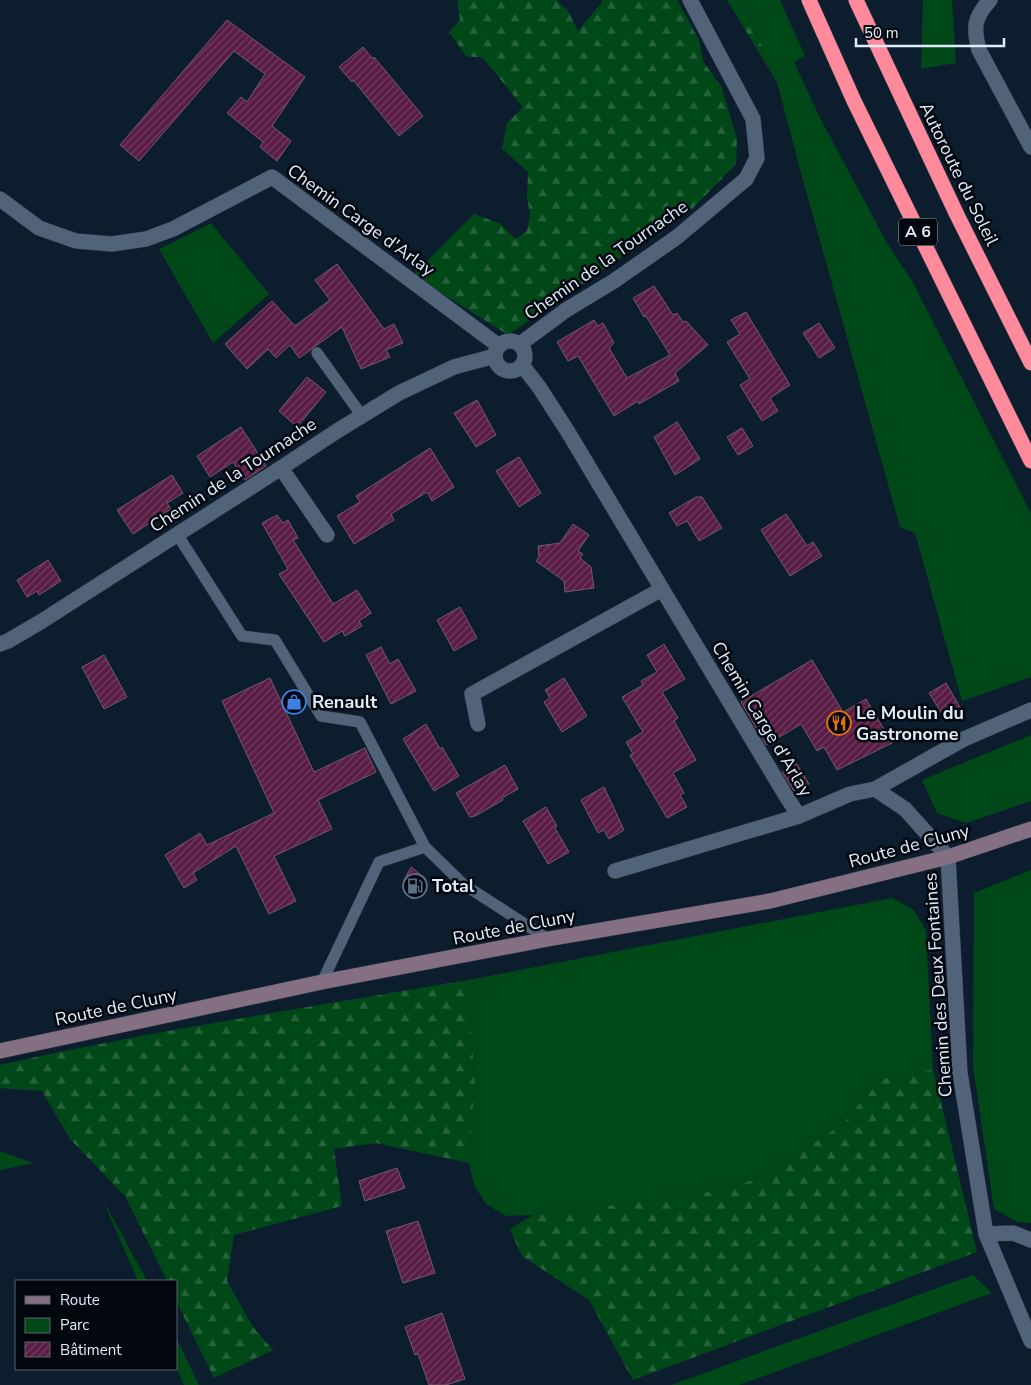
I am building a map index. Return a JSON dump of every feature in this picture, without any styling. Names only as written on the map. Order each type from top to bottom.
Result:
[{"type":"highway","name":"A 6","points":[[809,0],[854,101],[1031,461]]},
{"type":"highway","name":"Autoroute du Soleil","points":[[856,0],[952,206],[1031,363]]},
{"type":"main road","name":"Route de Cluny","points":[[0,1051],[322,982],[548,939],[770,901],[948,857],[1031,829]]},
{"type":"street","name":"Chemin de la Tournache","points":[[520,344],[566,310],[614,281],[677,238],[746,179],[757,158],[753,118],[690,0]]},
{"type":"street","points":[[990,0],[982,9],[977,19],[975,33],[979,50],[1031,147]]},
{"type":"street","name":"Chemin Carge d'Arlay","points":[[0,199],[39,228],[76,241],[112,244],[146,239],[172,229],[272,177],[497,351]]},
{"type":"street","points":[[515,341],[520,344],[525,354],[522,365],[518,368],[506,370],[500,367],[496,362],[497,351],[503,342],[515,341]]},
{"type":"street","name":"Chemin de la Tournache","points":[[0,644],[42,621],[399,393],[454,367],[497,351]]},
{"type":"street","name":"Chemin Carge d'Arlay","points":[[522,365],[539,387],[568,432],[799,816],[850,794],[875,789],[964,739],[1031,710]]},
{"type":"street","points":[[281,468],[327,534]]},
{"type":"street","points":[[478,724],[472,694],[662,589]]},
{"type":"street","points":[[875,789],[905,809],[948,857]]},
{"type":"street","points":[[614,871],[799,816]]},
{"type":"street","name":"Chemin des Deux Fontaines","points":[[948,857],[960,1073],[986,1234],[1031,1340]]},
{"type":"street","points":[[986,1234],[1013,1233],[1031,1240]]},
{"type":"lane","points":[[318,353],[362,416]]},
{"type":"lane","points":[[177,534],[242,636],[275,640],[321,716],[360,722],[425,847],[463,884],[548,939]]},
{"type":"lane","points":[[322,982],[379,862],[425,847]]},
{"type":"green space","points":[[459,0],[557,0],[568,11],[578,31],[602,0],[677,0],[699,40],[703,61],[722,88],[737,139],[736,164],[693,208],[508,335],[413,275],[474,214],[501,224],[515,239],[527,231],[530,214],[527,198],[528,172],[502,149],[507,123],[523,107],[483,58],[466,56],[449,32],[460,20],[457,2]]},
{"type":"green space","points":[[727,0],[742,0],[777,82]]},
{"type":"green space","points":[[742,0],[780,0],[805,56],[794,62],[820,118],[887,243],[912,281],[1031,513],[1031,677],[962,701],[915,533],[900,527],[777,82]]},
{"type":"green space","points":[[923,0],[952,0],[956,63],[921,69]]},
{"type":"green space","points":[[211,223],[269,294],[213,343],[159,249]]},
{"type":"green space","points":[[1031,735],[1031,801],[966,823],[937,813],[922,780]]},
{"type":"green space","points":[[1031,870],[1031,1223],[1017,1222],[994,1209],[973,1066],[974,893]]},
{"type":"green space","points":[[892,898],[914,910],[926,931],[933,1069],[878,1080],[844,1123],[758,1179],[696,1195],[533,1215],[506,1216],[486,1204],[474,1185],[469,1163],[475,1084],[468,980]]},
{"type":"green space","points":[[468,980],[475,1084],[469,1163],[376,1143],[334,1149],[342,1206],[234,1235],[227,1281],[253,1327],[273,1350],[214,1378],[178,1305],[178,1280],[167,1280],[125,1196],[70,1139],[42,1091],[0,1088],[0,1065],[175,1030]]},
{"type":"green space","points":[[933,1069],[977,1252],[633,1380],[589,1300],[522,1256],[510,1229],[533,1215],[696,1195],[758,1179],[844,1123],[878,1080]]},
{"type":"green space","points":[[0,1151],[33,1163],[0,1170]]},
{"type":"green space","points":[[101,1196],[146,1280],[138,1280]]},
{"type":"green space","points":[[973,1275],[992,1293],[739,1385],[671,1385]]},
{"type":"green space","points":[[178,1341],[199,1385],[184,1385],[177,1370]]},
{"type":"building","points":[[227,20],[305,77],[272,126],[291,141],[277,161],[260,147],[263,142],[227,113],[241,97],[247,102],[265,74],[234,51],[139,161],[120,145]]},
{"type":"building","points":[[363,47],[373,59],[374,57],[423,116],[399,136],[353,80],[352,82],[339,67]]},
{"type":"building","points":[[337,264],[384,329],[394,324],[403,343],[386,350],[390,357],[361,369],[342,327],[299,358],[290,345],[276,358],[268,349],[247,369],[225,344],[272,301],[295,326],[330,300],[315,280]]},
{"type":"building","points":[[654,286],[673,315],[677,313],[683,322],[686,321],[708,345],[675,373],[679,381],[639,404],[638,401],[614,416],[578,356],[568,361],[557,342],[594,320],[598,326],[603,323],[614,343],[609,348],[627,378],[670,355],[633,298]]},
{"type":"building","points":[[746,312],[790,385],[770,398],[778,411],[762,421],[740,385],[750,379],[727,342],[740,334],[731,320]]},
{"type":"building","points":[[819,323],[835,348],[819,358],[803,333]]},
{"type":"building","points":[[307,377],[326,392],[297,427],[279,411]]},
{"type":"building","points":[[477,400],[496,435],[476,447],[454,413]]},
{"type":"building","points":[[677,422],[700,459],[675,475],[654,437]]},
{"type":"building","points":[[241,427],[266,466],[245,480],[233,462],[210,477],[197,456]]},
{"type":"building","points":[[742,428],[753,446],[738,455],[727,437]]},
{"type":"building","points":[[430,448],[454,487],[432,501],[427,492],[391,514],[394,520],[354,544],[337,516],[360,502],[356,496]]},
{"type":"building","points":[[519,457],[541,493],[519,507],[496,471]]},
{"type":"building","points":[[172,475],[183,493],[167,503],[171,509],[133,534],[117,510]]},
{"type":"building","points":[[696,497],[702,497],[722,528],[699,541],[687,521],[677,526],[669,513]]},
{"type":"building","points":[[786,514],[807,546],[813,542],[822,556],[790,576],[761,530]]},
{"type":"building","points":[[277,515],[283,523],[288,520],[298,538],[293,540],[333,604],[357,590],[371,613],[359,621],[362,626],[345,636],[342,631],[324,642],[279,574],[288,569],[262,523]]},
{"type":"building","points":[[573,524],[589,535],[578,551],[583,554],[580,558],[591,567],[594,588],[565,592],[564,581],[536,561],[539,557],[538,546],[560,543]]},
{"type":"building","points":[[48,560],[61,581],[39,595],[37,591],[27,597],[17,580]]},
{"type":"building","points":[[460,607],[477,638],[454,651],[437,620]]},
{"type":"building","points":[[664,644],[685,679],[662,692],[678,718],[674,721],[696,760],[673,773],[684,793],[680,795],[687,807],[667,818],[630,755],[633,754],[626,742],[643,732],[622,697],[643,685],[641,681],[657,672],[647,655]]},
{"type":"building","points":[[381,647],[390,664],[398,659],[416,691],[391,704],[366,655]]},
{"type":"building","points":[[104,655],[127,697],[104,709],[82,667]]},
{"type":"building","points":[[812,660],[843,712],[866,699],[892,743],[837,770],[824,747],[817,751],[801,724],[766,745],[741,702]]},
{"type":"building","points":[[270,678],[314,772],[365,748],[376,772],[318,800],[332,829],[274,856],[296,901],[269,914],[236,846],[193,873],[197,880],[184,888],[165,855],[200,833],[207,845],[274,813],[222,701]]},
{"type":"building","points":[[564,678],[587,716],[562,732],[544,702],[550,698],[545,690]]},
{"type":"building","points":[[946,683],[961,709],[944,717],[929,693]]},
{"type":"building","points":[[426,724],[440,749],[442,747],[459,776],[434,791],[403,739]]},
{"type":"building","points":[[797,764],[809,784],[794,791],[782,772]]},
{"type":"building","points":[[505,765],[518,789],[502,798],[503,800],[470,817],[456,793]]},
{"type":"building","points":[[604,787],[624,830],[609,839],[604,830],[598,833],[581,800]]},
{"type":"building","points":[[546,807],[557,826],[555,828],[569,852],[548,864],[523,821]]},
{"type":"building","points":[[411,867],[425,878],[427,886],[421,896],[412,899],[405,893],[403,887],[404,880]]},
{"type":"building","points":[[397,1168],[405,1188],[365,1201],[359,1181]]},
{"type":"building","points":[[418,1221],[435,1273],[403,1283],[386,1231]]},
{"type":"building","points":[[442,1313],[465,1379],[446,1385],[429,1385],[418,1354],[415,1355],[405,1327]]},
{"type":"place","name":"Renault","points":[[294,702]]},
{"type":"place","name":"Le Moulin du Gastronome","points":[[839,723]]},
{"type":"place","name":"Total","points":[[415,886]]}]
